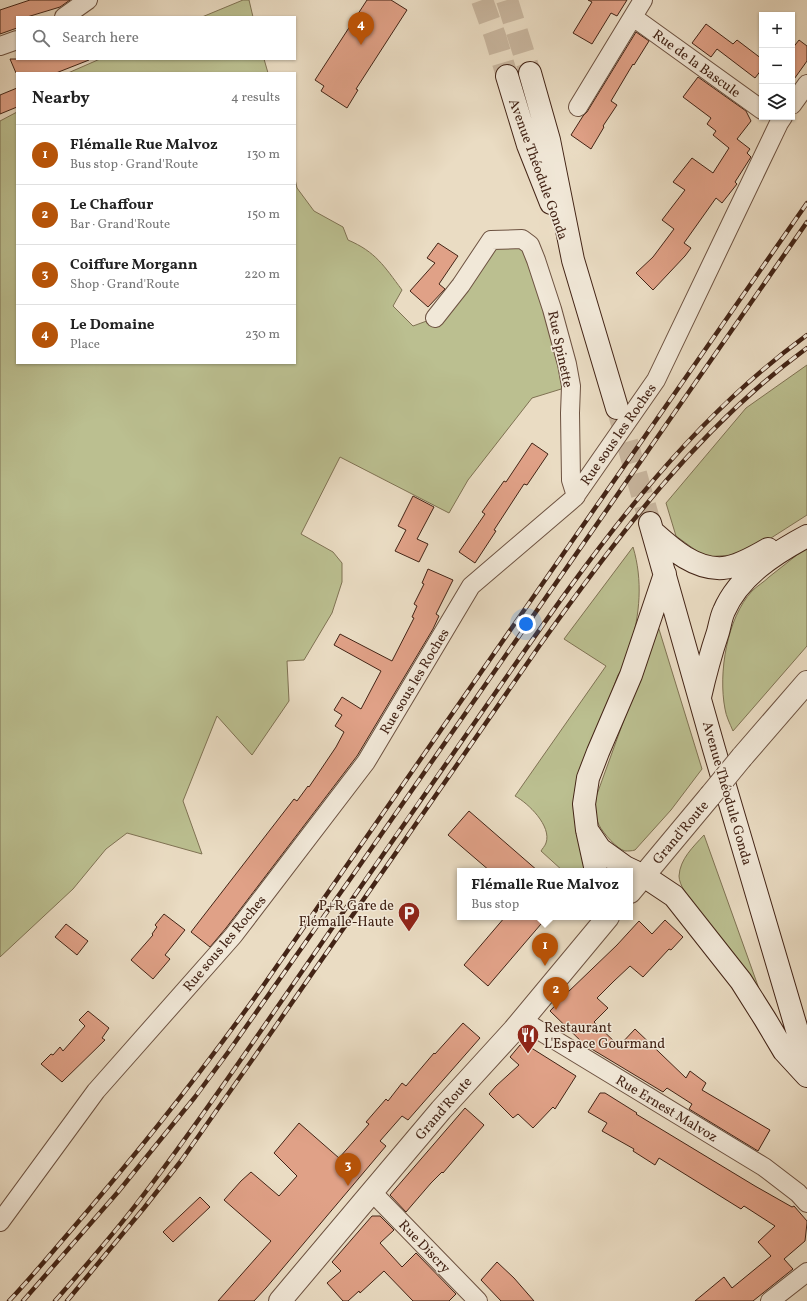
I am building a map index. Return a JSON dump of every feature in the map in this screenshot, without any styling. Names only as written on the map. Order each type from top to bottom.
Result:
[{"type":"main road","name":"Avenue Théodule Gonda","points":[[530,72],[549,140],[573,260]]},
{"type":"main road","name":"Avenue Théodule Gonda","points":[[507,76],[528,145],[573,260],[617,408]]},
{"type":"main road","name":"Avenue Théodule Gonda","points":[[807,526],[746,561],[723,568],[705,566],[678,553],[651,528],[807,1064]]},
{"type":"main road","points":[[700,698],[724,611],[738,588],[781,550],[807,536]]},
{"type":"main road","points":[[595,868],[587,830],[584,804],[588,778],[631,675],[665,574]]},
{"type":"main road","name":"Grand'Route","points":[[637,884],[742,757],[807,682]]},
{"type":"main road","points":[[587,830],[600,849],[626,868]]},
{"type":"main road","points":[[637,884],[674,896],[741,981],[784,1051],[807,1076]]},
{"type":"main road","name":"Grand'Route","points":[[280,1301],[441,1110],[522,1020],[605,920]]},
{"type":"street","points":[[65,16],[88,0]]},
{"type":"street","points":[[578,107],[643,0]]},
{"type":"street","name":"Rue de la Bascule","points":[[633,17],[759,108]]},
{"type":"street","points":[[0,46],[16,40]]},
{"type":"street","points":[[795,101],[807,84]]},
{"type":"street","name":"Rue sous les Roches","points":[[0,1222],[96,1091],[232,936],[366,762],[471,586],[576,496],[656,380],[778,120]]},
{"type":"street","name":"Rue Spinette","points":[[435,318],[461,285],[491,240],[522,239],[530,245],[552,309],[567,364],[571,386],[571,480],[576,496]]},
{"type":"street","name":"Rue Ernest Malvoz","points":[[522,1020],[764,1167],[798,1193],[807,1203]]},
{"type":"street","name":"Rue Discry","points":[[372,1192],[478,1301]]},
{"type":"street","points":[[770,1301],[807,1272]]},
{"type":"green space","points":[[243,0],[249,0],[253,16],[204,16]]},
{"type":"green space","points":[[98,60],[264,60],[268,72],[70,72]]},
{"type":"green space","points":[[16,113],[16,364],[296,364],[296,184],[297,188],[314,211],[343,227],[348,240],[366,250],[379,260],[402,290],[393,306],[413,326],[435,318],[491,240],[522,239],[571,386],[532,398],[468,480],[449,513],[340,457],[301,534],[333,552],[342,563],[342,582],[332,613],[304,660],[287,661],[289,701],[252,755],[217,716],[183,801],[202,854],[127,833],[106,849],[73,889],[0,957],[0,121]]},
{"type":"green space","points":[[807,365],[807,515],[746,554],[705,557],[676,536],[666,503],[746,408]]},
{"type":"green space","points":[[633,547],[639,585],[636,623],[626,662],[618,675],[577,786],[589,868],[560,868],[541,851],[546,843],[546,829],[532,809],[515,796],[606,666],[564,639]]},
{"type":"green space","points":[[807,547],[807,646],[733,731],[726,712],[723,695],[723,679],[726,647],[736,616],[743,602],[752,591]]},
{"type":"green space","points":[[658,626],[702,769],[671,810],[635,850],[625,851],[610,840],[599,825],[595,804],[596,797]]},
{"type":"green space","points":[[704,835],[763,1000],[724,941],[692,903],[681,884],[679,876],[684,859]]},
{"type":"building","points":[[30,0],[70,0],[60,7],[30,16],[16,16],[16,28],[0,34],[0,10]]},
{"type":"building","points":[[367,0],[391,0],[407,10],[356,89],[358,90],[347,108],[321,91],[324,86],[315,80]]},
{"type":"building","points":[[588,0],[627,0],[617,16],[611,13],[592,44],[573,33],[592,2]]},
{"type":"building","points":[[706,24],[733,44],[737,40],[759,57],[759,73],[755,78],[717,49],[711,57],[692,43]]},
{"type":"building","points":[[636,32],[649,41],[634,65],[633,64],[611,101],[617,105],[603,126],[604,127],[591,149],[571,135],[587,112]]},
{"type":"building","points":[[799,40],[807,46],[807,61],[795,78],[795,48],[795,45]]},
{"type":"building","points":[[10,59],[89,60],[59,72],[16,73]]},
{"type":"building","points":[[698,77],[746,111],[751,121],[737,139],[750,149],[747,153],[751,157],[735,182],[737,184],[722,203],[716,198],[684,243],[691,248],[653,290],[636,273],[653,257],[674,229],[662,220],[685,190],[673,182],[692,158],[713,173],[729,148],[713,135],[716,131],[707,124],[711,118],[683,97]]},
{"type":"building","points":[[16,88],[16,107],[0,114],[0,95]]},
{"type":"building","points":[[438,243],[458,256],[439,284],[445,289],[428,307],[410,291],[435,263],[427,258]]},
{"type":"building","points":[[532,443],[548,454],[527,485],[524,484],[494,530],[496,531],[475,563],[459,552],[485,514],[482,512],[504,481],[506,482]]},
{"type":"building","points":[[413,496],[434,507],[417,539],[428,544],[419,562],[395,551],[406,530],[398,526]]},
{"type":"building","points":[[428,569],[453,580],[436,614],[439,616],[433,629],[357,756],[210,947],[191,932],[294,799],[297,801],[308,786],[309,787],[336,747],[344,732],[335,726],[342,715],[334,710],[342,697],[361,709],[381,671],[334,645],[340,634],[392,661],[414,618],[412,617],[417,606],[414,604],[424,584],[422,583]]},
{"type":"building","points":[[469,811],[535,868],[486,868],[448,835]]},
{"type":"building","points":[[164,914],[185,930],[165,955],[170,959],[153,979],[131,960],[153,935],[152,934],[157,927],[155,925]]},
{"type":"building","points":[[502,920],[544,920],[488,986],[464,965]]},
{"type":"building","points":[[665,920],[683,937],[671,950],[669,949],[643,977],[630,966],[614,981],[597,998],[608,1008],[594,1022],[619,1046],[635,1029],[686,1078],[690,1071],[706,1083],[702,1090],[770,1130],[758,1151],[689,1109],[692,1104],[667,1088],[663,1092],[585,1045],[550,1011],[617,945],[639,921],[652,934]]},
{"type":"building","points":[[66,924],[88,941],[77,955],[55,937]]},
{"type":"building","points":[[88,1011],[109,1028],[102,1038],[105,1040],[62,1082],[41,1064],[51,1054],[53,1055],[60,1047],[63,1051],[85,1026],[79,1020]]},
{"type":"building","points":[[463,1023],[480,1038],[408,1120],[402,1116],[380,1141],[386,1146],[266,1288],[254,1301],[218,1301],[271,1241],[224,1200],[251,1172],[279,1196],[297,1176],[274,1153],[299,1123],[339,1158],[369,1124],[366,1122],[386,1099],[388,1101],[402,1083],[406,1086],[434,1053],[435,1054]]},
{"type":"building","points":[[525,1044],[576,1076],[555,1109],[553,1107],[533,1128],[518,1114],[513,1118],[489,1094],[519,1065],[510,1057],[520,1045]]},
{"type":"building","points":[[600,1093],[605,1093],[637,1113],[636,1114],[755,1186],[792,1207],[794,1206],[807,1221],[807,1223],[805,1241],[784,1259],[793,1269],[753,1301],[695,1301],[724,1277],[732,1288],[771,1256],[758,1242],[775,1226],[744,1206],[741,1209],[659,1158],[655,1165],[633,1151],[634,1149],[602,1131],[607,1123],[588,1112]]},
{"type":"building","points":[[465,1108],[484,1125],[443,1173],[442,1172],[431,1183],[406,1212],[390,1195]]},
{"type":"building","points":[[200,1197],[210,1207],[173,1242],[163,1232]]},
{"type":"building","points":[[372,1216],[380,1216],[394,1230],[380,1243],[402,1267],[416,1253],[456,1294],[449,1301],[413,1301],[384,1271],[360,1293],[359,1291],[348,1301],[343,1301],[327,1283],[341,1271],[332,1262]]},
{"type":"building","points":[[497,1262],[514,1278],[534,1301],[501,1301],[481,1280]]},
{"type":"tunnel","points":[[482,0],[507,76]]},
{"type":"tunnel","points":[[507,0],[530,73]]},
{"type":"tunnel","points":[[618,410],[650,523]]},
{"type":"railway","points":[[9,1301],[93,1205],[143,1144],[240,1018],[807,203]]},
{"type":"railway","points":[[23,1301],[118,1192],[195,1097],[229,1051],[807,222]]},
{"type":"railway","points":[[55,1301],[118,1227],[176,1151],[554,610],[629,510],[669,462],[712,417],[758,374],[807,335]]},
{"type":"railway","points":[[67,1301],[181,1161],[540,645],[569,604],[630,524],[695,448],[730,413],[767,379],[807,348]]},
{"type":"place","name":"Le Domaine","points":[[361,45]]},
{"type":"place","name":"P+R Gare de Flémalle-Haute","points":[[409,932]]},
{"type":"place","name":"Flémalle Rue Malvoz","points":[[545,966]]},
{"type":"place","name":"Le Chaffour","points":[[556,1010]]},
{"type":"place","name":"Restaurant L'Espace Gourmand","points":[[528,1054]]},
{"type":"place","name":"Coiffure Morgann","points":[[348,1186]]}]
